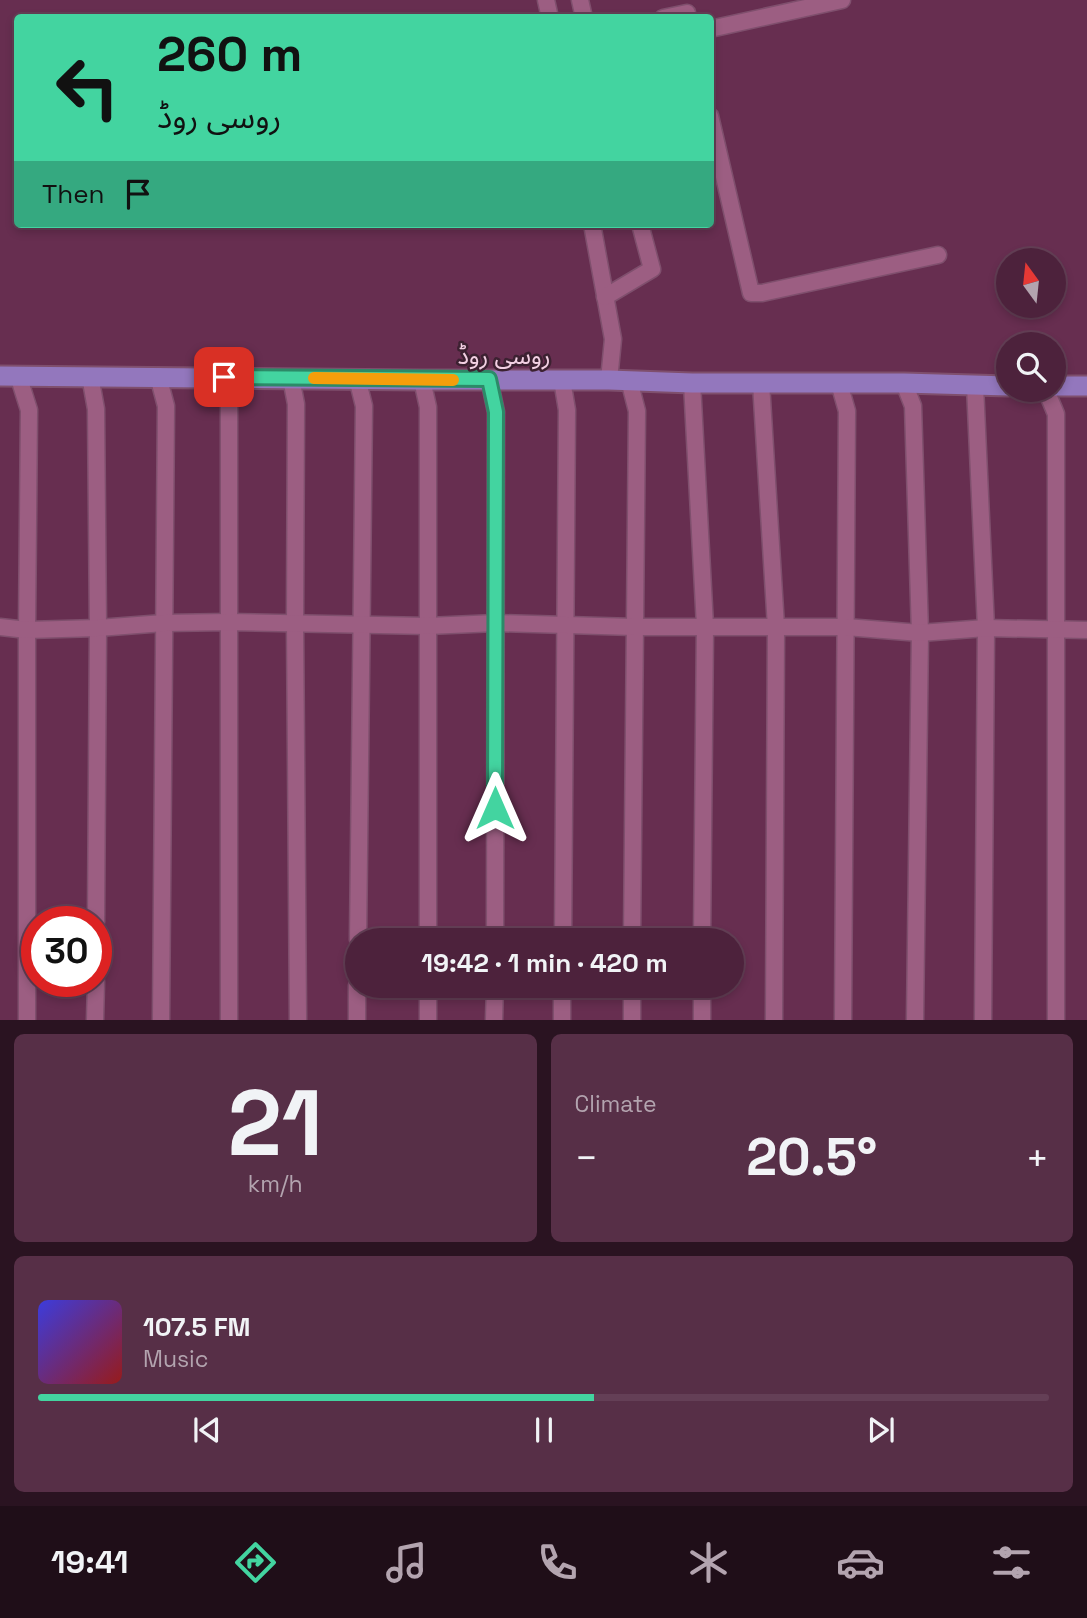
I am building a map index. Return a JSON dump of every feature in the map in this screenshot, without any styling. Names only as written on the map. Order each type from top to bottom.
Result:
[{"type":"main road","name":"روسی روڈ","points":[[9,375],[996,386]]},
{"type":"main road","points":[[1066,386],[1087,386]]},
{"type":"street","points":[[714,28],[842,0]]},
{"type":"street","points":[[714,133],[751,293],[762,293],[938,255]]},
{"type":"street","points":[[593,228],[619,380],[637,411],[632,928]]},
{"type":"street","points":[[605,297],[652,269],[641,228]]},
{"type":"street","points":[[9,375],[29,410],[27,1020]]},
{"type":"street","points":[[90,376],[96,409],[96,906]]},
{"type":"street","points":[[158,376],[166,406],[161,1020]]},
{"type":"street","points":[[224,377],[229,403],[229,1020]]},
{"type":"street","points":[[291,378],[296,404],[298,1020]]},
{"type":"street","points":[[357,378],[364,406],[358,928]]},
{"type":"street","points":[[489,379],[496,412],[495,928]]},
{"type":"street","points":[[422,380],[428,407],[428,928]]},
{"type":"street","points":[[562,380],[567,410],[562,928]]},
{"type":"street","points":[[692,383],[705,626],[702,928]]},
{"type":"street","points":[[761,383],[776,627],[774,1020]]},
{"type":"street","points":[[839,383],[847,411],[843,1020]]},
{"type":"street","points":[[904,383],[913,406],[920,633],[915,1020]]},
{"type":"street","points":[[975,386],[986,628],[983,1020]]},
{"type":"street","points":[[1051,402],[1056,414],[1056,1020]]},
{"type":"street","points":[[0,627],[27,630],[229,622],[428,626],[496,623],[634,627],[846,627],[920,633],[986,628],[1087,630]]},
{"type":"street","points":[[95,1020],[96,997]]},
{"type":"street","points":[[357,998],[357,1020]]},
{"type":"street","points":[[428,998],[428,1020]]},
{"type":"street","points":[[494,1020],[495,998]]},
{"type":"street","points":[[562,998],[562,1020]]},
{"type":"street","points":[[632,998],[632,1020]]},
{"type":"street","points":[[702,998],[702,1020]]},
{"type":"slow traffic","points":[[314,378],[453,380]]},
{"type":"route","points":[[224,377],[489,379],[496,412],[495,808]]}]
